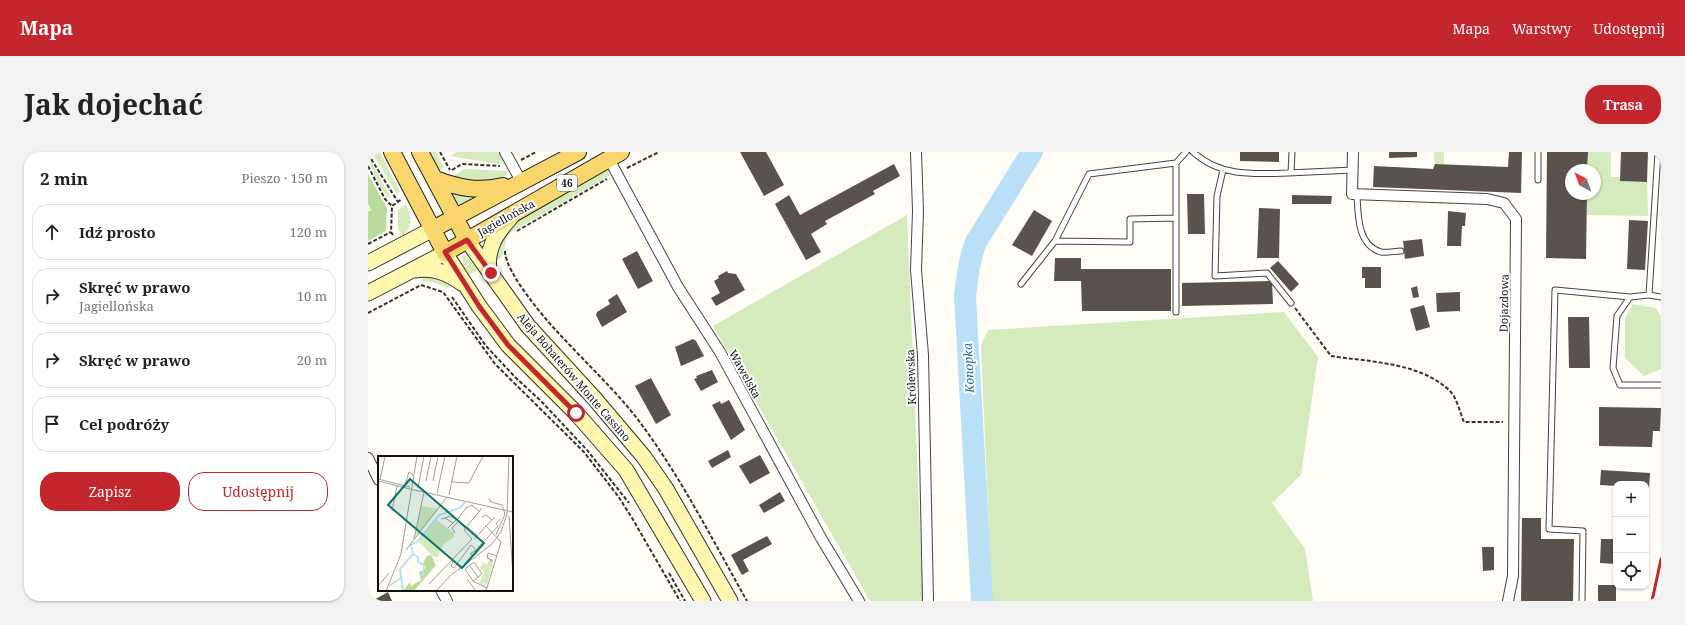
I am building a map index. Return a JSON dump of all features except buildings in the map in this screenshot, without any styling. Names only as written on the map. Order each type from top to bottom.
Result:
[{"type":"main road","name":"Aleja Bohaterów Monte Cassino","points":[[392,152],[445,252],[461,290],[479,306],[508,345],[576,413],[626,470],[703,601]]},
{"type":"main road","name":"Aleja Bohaterów Monte Cassino","points":[[420,152],[467,240],[528,326],[594,398],[644,457],[666,489],[730,601]]},
{"type":"main road","name":"46","points":[[455,218],[521,181],[578,152]]},
{"type":"main road","name":"Jagiellońska","points":[[368,293],[512,215],[615,155]]},
{"type":"main road","points":[[435,179],[454,186],[476,190],[492,189],[521,181]]},
{"type":"main road","points":[[489,271],[488,261],[491,244],[497,232],[512,215]]},
{"type":"main road","points":[[369,261],[455,218]]},
{"type":"main road","points":[[410,271],[426,268],[440,271],[461,290]]},
{"type":"street","points":[[505,152],[521,181]]},
{"type":"street","name":"Królewska","points":[[916,152],[918,211],[916,270],[923,355],[926,565],[928,601]]},
{"type":"street","points":[[1353,152],[1352,194],[1357,194]]},
{"type":"street","name":"Wawelska","points":[[615,155],[617,174],[678,287],[720,352],[821,538],[859,601]]},
{"type":"street","name":"Dojazdowa","points":[[1357,194],[1487,199],[1504,203],[1516,219],[1513,576],[1508,601]]},
{"type":"street","points":[[368,458],[378,478]]},
{"type":"street","points":[[442,591],[447,601]]},
{"type":"lane","points":[[1021,284],[1055,240],[1089,174],[1176,163],[1186,152]]},
{"type":"lane","points":[[1193,152],[1204,162],[1223,170],[1242,174],[1353,170]]},
{"type":"lane","points":[[1291,172],[1292,152]]},
{"type":"lane","points":[[1538,152],[1538,180]]},
{"type":"lane","points":[[1649,294],[1658,152]]},
{"type":"lane","points":[[1176,163],[1176,312]]},
{"type":"lane","points":[[1223,170],[1217,196],[1215,276],[1267,273],[1290,302]]},
{"type":"lane","points":[[1357,194],[1360,227],[1366,242],[1381,252],[1400,251]]},
{"type":"lane","points":[[1055,240],[1130,242],[1130,219],[1176,218]]},
{"type":"lane","points":[[1582,601],[1582,531],[1549,529],[1555,290],[1630,297],[1649,294],[1661,296]]},
{"type":"lane","points":[[1630,297],[1617,316],[1613,368],[1620,385],[1661,385]]},
{"type":"path","points":[[440,152],[450,171],[462,164],[507,167]]},
{"type":"path","points":[[518,161],[536,152]]},
{"type":"path","points":[[513,236],[516,232],[617,174],[659,152]]},
{"type":"path","points":[[368,154],[398,202]]},
{"type":"path","points":[[368,166],[385,199],[392,206],[391,232],[368,244]]},
{"type":"path","points":[[392,206],[404,198]]},
{"type":"path","points":[[505,249],[505,258],[531,300],[551,325],[620,397],[640,422],[681,485],[747,601]]},
{"type":"path","points":[[368,313],[421,286],[442,292],[495,364],[584,452],[603,476],[632,518],[680,601]]},
{"type":"path","points":[[448,299],[461,290]]},
{"type":"path","points":[[452,297],[490,350],[515,378],[541,401],[587,450],[629,504]]},
{"type":"path","points":[[1290,302],[1331,356],[1402,367],[1427,376],[1451,392],[1464,422],[1514,422]]},
{"type":"path","points":[[669,571],[685,601]]},
{"type":"green space","points":[[372,152],[380,152],[400,192],[397,194]]},
{"type":"green space","points":[[425,152],[436,152],[444,167],[439,171]]},
{"type":"green space","points":[[457,152],[499,152],[504,161],[498,164],[450,156]]},
{"type":"green space","points":[[1434,152],[1444,152],[1444,164],[1435,164]]},
{"type":"green space","points":[[1588,152],[1611,152],[1611,177],[1620,177],[1620,181],[1647,182],[1648,216],[1587,215],[1587,200],[1601,200],[1601,164],[1587,164]]},
{"type":"green space","points":[[368,158],[391,198],[387,196],[380,187]]},
{"type":"green space","points":[[464,169],[508,171],[504,177],[490,182],[473,182],[449,179]]},
{"type":"green space","points":[[603,169],[607,170],[610,174],[609,176],[513,231],[507,237],[502,257],[497,260],[495,253],[510,225]]},
{"type":"green space","points":[[368,174],[387,208],[386,231],[368,241],[368,212],[371,210],[368,204]]},
{"type":"green space","points":[[448,189],[477,196],[458,209]]},
{"type":"green space","points":[[406,204],[410,217],[410,226],[406,233],[402,236],[398,228],[398,210]]},
{"type":"green space","points":[[907,215],[923,601],[870,601],[713,326]]},
{"type":"green space","points":[[465,255],[478,270],[465,277],[462,257]]},
{"type":"green space","points":[[428,273],[454,285],[447,288],[433,282],[423,281],[421,276]]},
{"type":"green space","points":[[1633,304],[1656,308],[1661,317],[1661,369],[1644,376],[1625,358],[1625,318]]},
{"type":"green space","points":[[1284,312],[1318,357],[1301,475],[1272,503],[1305,549],[1313,601],[992,601],[981,345],[988,330]]},
{"type":"waterway","name":"Konopka","points":[[982,601],[965,297],[970,262],[976,242],[1032,152]]},
{"type":"railway","points":[[1652,601],[1661,559]]},
{"type":"route","points":[[491,273],[467,240],[445,252],[479,306],[508,345],[576,413]]}]
